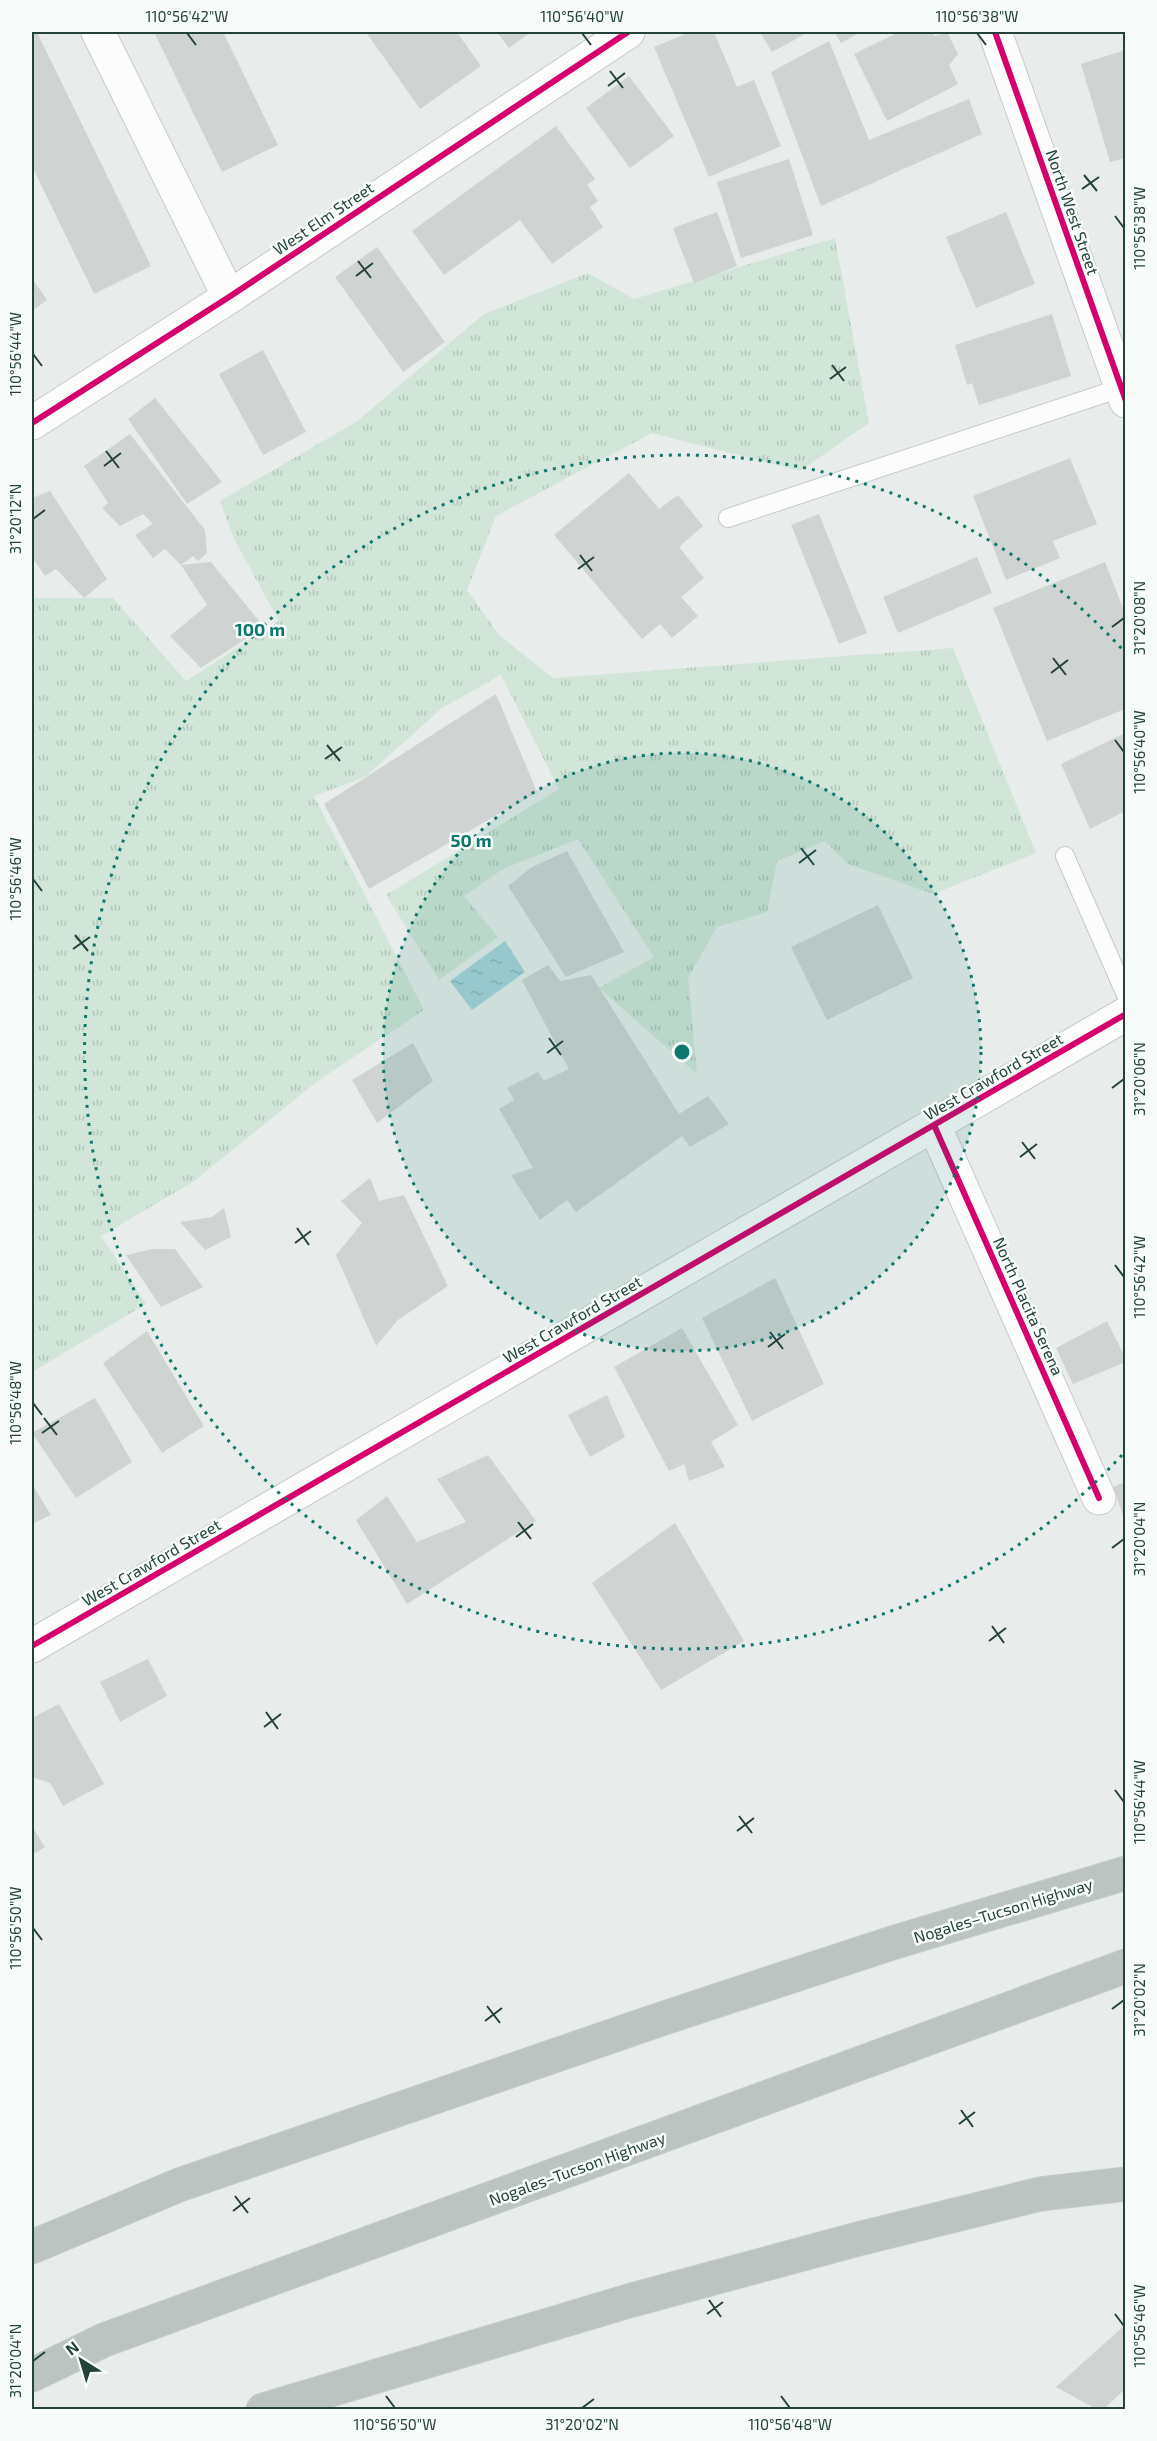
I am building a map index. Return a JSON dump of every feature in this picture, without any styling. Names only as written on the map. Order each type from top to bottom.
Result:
[{"type":"highway","name":"Nogales–Tucson Highway","points":[[32,2247],[179,2185],[697,2007],[892,1943],[1125,1874]]},
{"type":"highway","name":"Nogales–Tucson Highway","points":[[32,2375],[104,2340],[1125,1966]]},
{"type":"highway","points":[[263,2409],[621,2303],[858,2239],[1040,2194],[1125,2184]]},
{"type":"street","points":[[98,32],[229,297]]},
{"type":"street","name":"West Elm Street","points":[[32,423],[229,297],[628,32]]},
{"type":"street","name":"North West Street","points":[[995,32],[1124,392]]},
{"type":"street","name":"West Crawford Street","points":[[32,1646],[1125,1014]]},
{"type":"street","name":"North Placita Serena","points":[[934,1125],[1099,1498]]},
{"type":"lane","points":[[728,518],[1124,392]]},
{"type":"lane","points":[[1065,856],[1125,995]]},
{"type":"green space","points":[[835,238],[869,423],[800,471],[652,433],[496,516],[467,590],[499,635],[553,678],[953,648],[1036,853],[933,894],[848,864],[825,841],[777,861],[767,912],[717,927],[688,978],[697,1074],[599,988],[654,957],[578,839],[503,869],[464,896],[498,937],[439,980],[386,895],[559,789],[501,675],[442,708],[365,777],[314,796],[424,1010],[319,1080],[193,1182],[101,1236],[146,1304],[32,1372],[32,598],[113,598],[186,681],[279,621],[234,539],[220,501],[356,422],[484,314],[588,273],[634,299]]},
{"type":"water","points":[[505,941],[525,972],[472,1010],[450,981]]},
{"type":"building","points":[[32,32],[37,32],[151,266],[94,294],[32,166]]},
{"type":"building","points":[[154,32],[223,32],[278,145],[222,172]]},
{"type":"building","points":[[366,32],[457,32],[481,66],[420,109]]},
{"type":"building","points":[[497,32],[531,32],[509,48]]},
{"type":"building","points":[[690,32],[714,32],[737,87],[754,80],[781,146],[709,177],[654,47]]},
{"type":"building","points":[[760,32],[809,32],[772,52]]},
{"type":"building","points":[[834,32],[861,32],[841,43]]},
{"type":"building","points":[[899,32],[932,32],[935,36],[947,32],[958,54],[949,65],[958,84],[887,121],[854,54]]},
{"type":"building","points":[[829,41],[869,140],[969,99],[982,134],[821,206],[771,72]]},
{"type":"building","points":[[1125,50],[1125,158],[1110,162],[1081,64]]},
{"type":"building","points":[[629,76],[674,136],[630,168],[586,108]]},
{"type":"building","points":[[556,126],[595,179],[587,185],[598,201],[590,207],[603,227],[552,264],[520,220],[444,275],[412,231]]},
{"type":"building","points":[[789,159],[813,235],[741,258],[717,182]]},
{"type":"building","points":[[717,212],[737,266],[694,283],[673,228]]},
{"type":"building","points":[[1006,212],[1035,284],[976,308],[946,237]]},
{"type":"building","points":[[377,247],[445,342],[403,372],[335,277]]},
{"type":"building","points":[[32,278],[47,300],[32,311]]},
{"type":"building","points":[[1052,314],[1071,376],[979,405],[972,383],[967,385],[955,345]]},
{"type":"building","points":[[263,350],[306,432],[263,455],[219,374]]},
{"type":"building","points":[[155,398],[222,482],[187,504],[128,419]]},
{"type":"building","points":[[130,434],[205,530],[207,553],[198,561],[193,556],[181,565],[165,549],[153,558],[135,535],[153,524],[143,514],[120,526],[102,508],[108,503],[84,466]]},
{"type":"building","points":[[1070,458],[1097,524],[1053,541],[1060,558],[1006,580],[973,496]]},
{"type":"building","points":[[629,473],[659,509],[678,495],[703,526],[679,547],[704,578],[681,597],[698,616],[672,638],[660,624],[642,639],[554,535]]},
{"type":"building","points":[[50,491],[107,579],[84,598],[56,569],[45,576],[32,557],[32,498]]},
{"type":"building","points":[[819,514],[867,633],[839,644],[791,525]]},
{"type":"building","points":[[977,557],[992,593],[898,633],[883,597]]},
{"type":"building","points":[[211,562],[264,627],[201,668],[170,636],[207,605],[181,565]]},
{"type":"building","points":[[1105,562],[1125,613],[1125,709],[1047,741],[993,608]]},
{"type":"building","points":[[496,694],[537,792],[369,889],[324,804]]},
{"type":"building","points":[[1125,733],[1125,811],[1090,829],[1061,764]]},
{"type":"building","points":[[567,851],[624,952],[566,977],[508,886],[532,867]]},
{"type":"building","points":[[878,905],[913,978],[827,1020],[791,947]]},
{"type":"building","points":[[548,965],[560,981],[591,975],[679,1114],[708,1096],[729,1124],[690,1147],[682,1136],[576,1212],[567,1200],[540,1220],[511,1175],[533,1168],[499,1109],[514,1100],[507,1088],[538,1072],[544,1081],[569,1069],[522,980]]},
{"type":"building","points":[[413,1043],[433,1081],[377,1123],[352,1080]]},
{"type":"building","points":[[370,1178],[379,1201],[404,1195],[448,1286],[398,1320],[376,1346],[336,1255],[362,1223],[341,1201]]},
{"type":"building","points":[[224,1208],[231,1237],[205,1250],[180,1222],[212,1217]]},
{"type":"building","points":[[152,1249],[175,1249],[203,1287],[161,1307],[126,1255]]},
{"type":"building","points":[[775,1278],[824,1384],[752,1421],[702,1318]]},
{"type":"building","points":[[1107,1321],[1125,1357],[1125,1362],[1073,1384],[1056,1348]]},
{"type":"building","points":[[682,1328],[738,1425],[711,1442],[725,1467],[689,1481],[684,1464],[669,1471],[614,1367]]},
{"type":"building","points":[[147,1331],[204,1426],[162,1453],[103,1363]]},
{"type":"building","points":[[607,1395],[625,1437],[590,1457],[568,1415]]},
{"type":"building","points":[[95,1398],[132,1462],[76,1498],[32,1433]]},
{"type":"building","points":[[488,1455],[536,1521],[407,1604],[356,1520],[387,1496],[417,1542],[466,1522],[437,1479]]},
{"type":"building","points":[[1125,1482],[1125,1521],[1113,1487]]},
{"type":"building","points":[[32,1484],[51,1515],[32,1524]]},
{"type":"building","points":[[675,1523],[744,1641],[661,1690],[592,1583]]},
{"type":"building","points":[[148,1659],[167,1696],[120,1722],[100,1682]]},
{"type":"building","points":[[59,1704],[104,1784],[63,1806],[50,1783],[32,1777],[32,1718]]},
{"type":"building","points":[[32,1826],[45,1847],[32,1855]]},
{"type":"building","points":[[1125,2325],[1125,2389],[1104,2409],[1096,2409],[1056,2387]]},
{"type":"cycle path","points":[[32,423],[229,297],[628,32]]},
{"type":"cycle path","points":[[995,32],[1126,401]]},
{"type":"cycle path","points":[[32,1646],[1126,1014]]},
{"type":"cycle path","points":[[934,1125],[1099,1498]]}]
